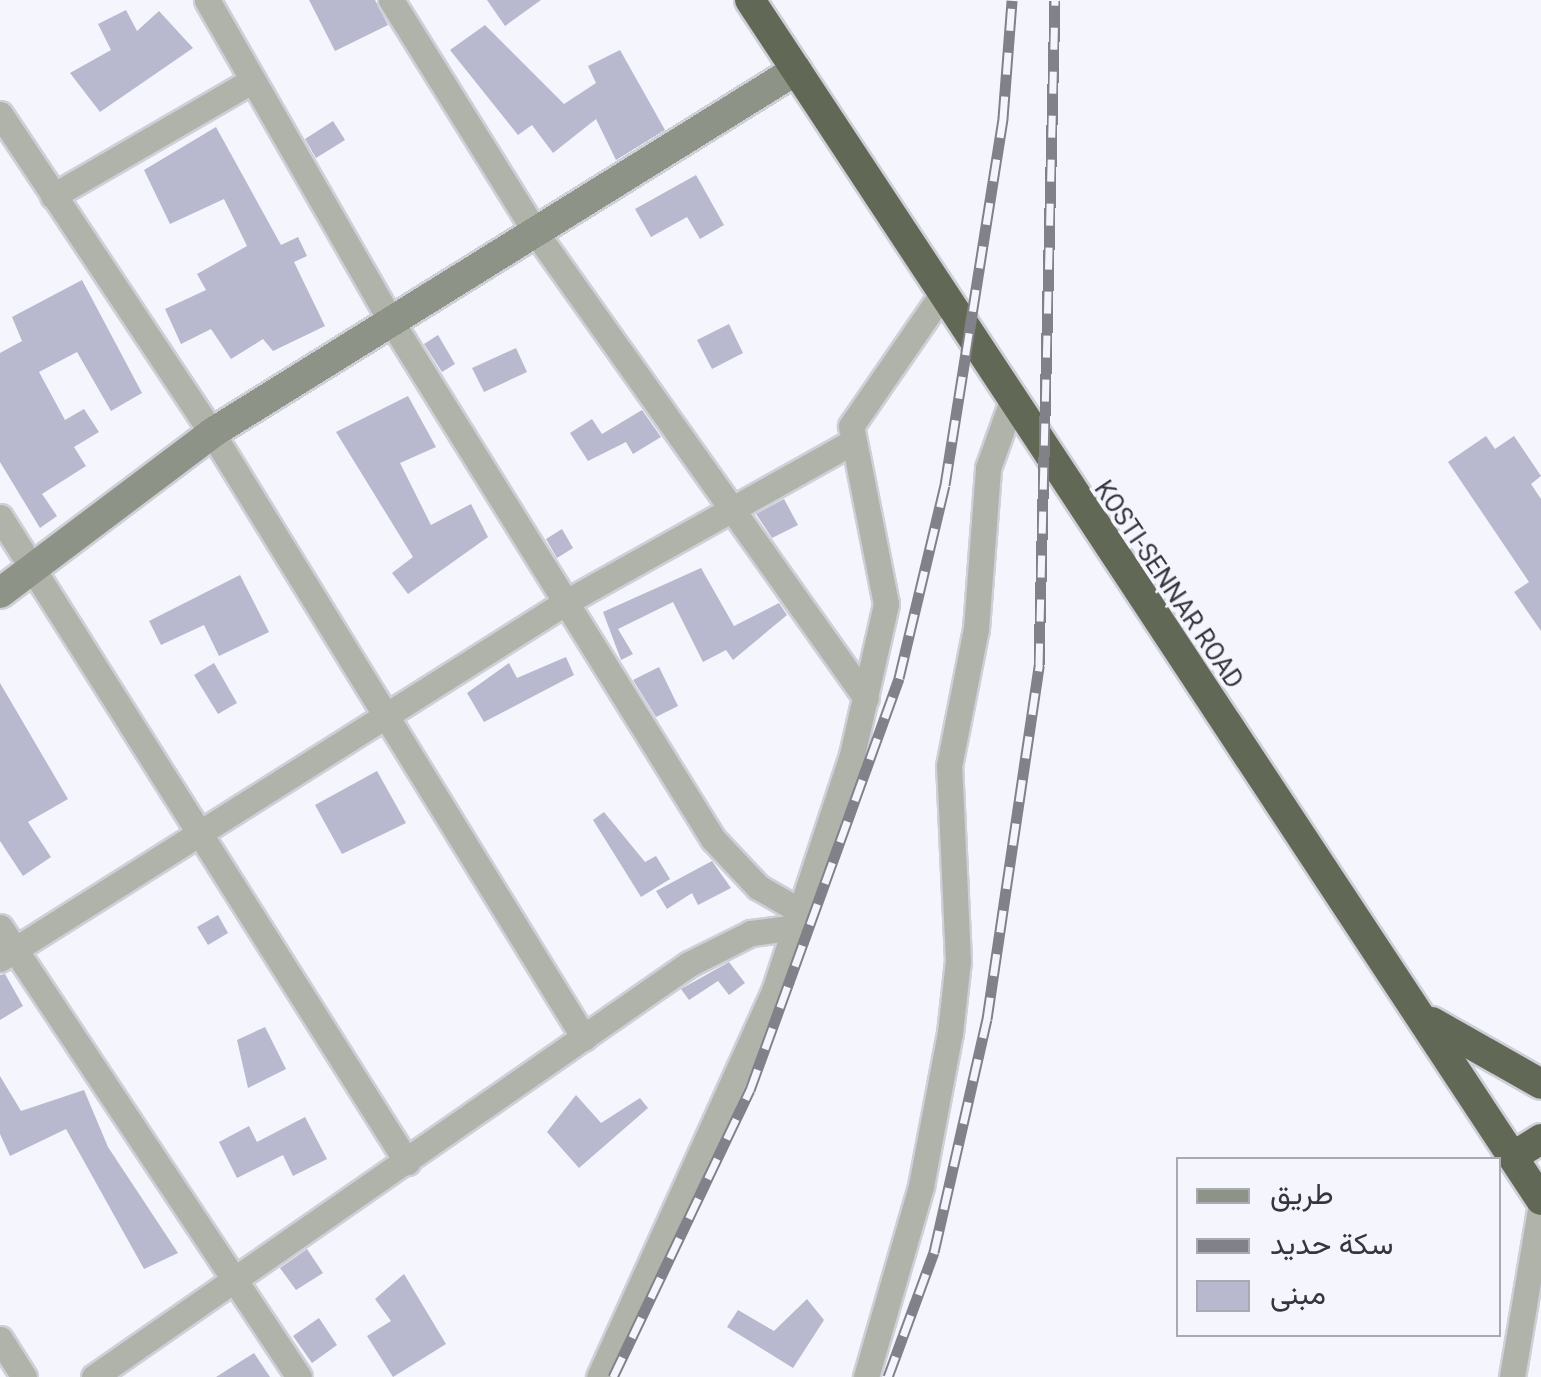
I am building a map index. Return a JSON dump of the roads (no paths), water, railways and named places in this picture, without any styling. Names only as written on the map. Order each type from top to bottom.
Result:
[{"type":"highway","name":"KOSTI-SENNAR ROAD","points":[[750,0],[1541,1202]]},
{"type":"highway","points":[[1416,1011],[1489,1062],[1541,1084]]},
{"type":"highway","points":[[1514,1156],[1541,1139]]},
{"type":"street","points":[[207,0],[391,321],[713,839],[758,887],[798,919]]},
{"type":"street","points":[[391,0],[536,234],[866,698]]},
{"type":"street","points":[[0,594],[212,434],[796,70]]},
{"type":"street","points":[[53,196],[253,80]]},
{"type":"street","points":[[0,114],[212,434],[584,1038]]},
{"type":"street","points":[[599,1377],[798,919],[866,698],[886,604],[850,443],[856,412],[942,294]]},
{"type":"street","points":[[866,1377],[921,1186],[950,1033],[958,962],[949,766],[976,629],[988,468],[1012,402]]},
{"type":"street","points":[[7,954],[566,602],[850,443]]},
{"type":"street","points":[[0,518],[197,836],[407,1162]]},
{"type":"street","points":[[94,1377],[717,948],[798,919]]},
{"type":"street","points":[[0,927],[7,954],[300,1377]]},
{"type":"street","points":[[1512,1377],[1541,1202]]},
{"type":"street","points":[[0,1339],[24,1377]]},
{"type":"railway","points":[[613,1377],[750,1090],[899,678],[945,485],[1003,118],[1012,0]]},
{"type":"railway","points":[[888,1377],[934,1252],[987,1019],[1039,665],[1055,0]]}]
